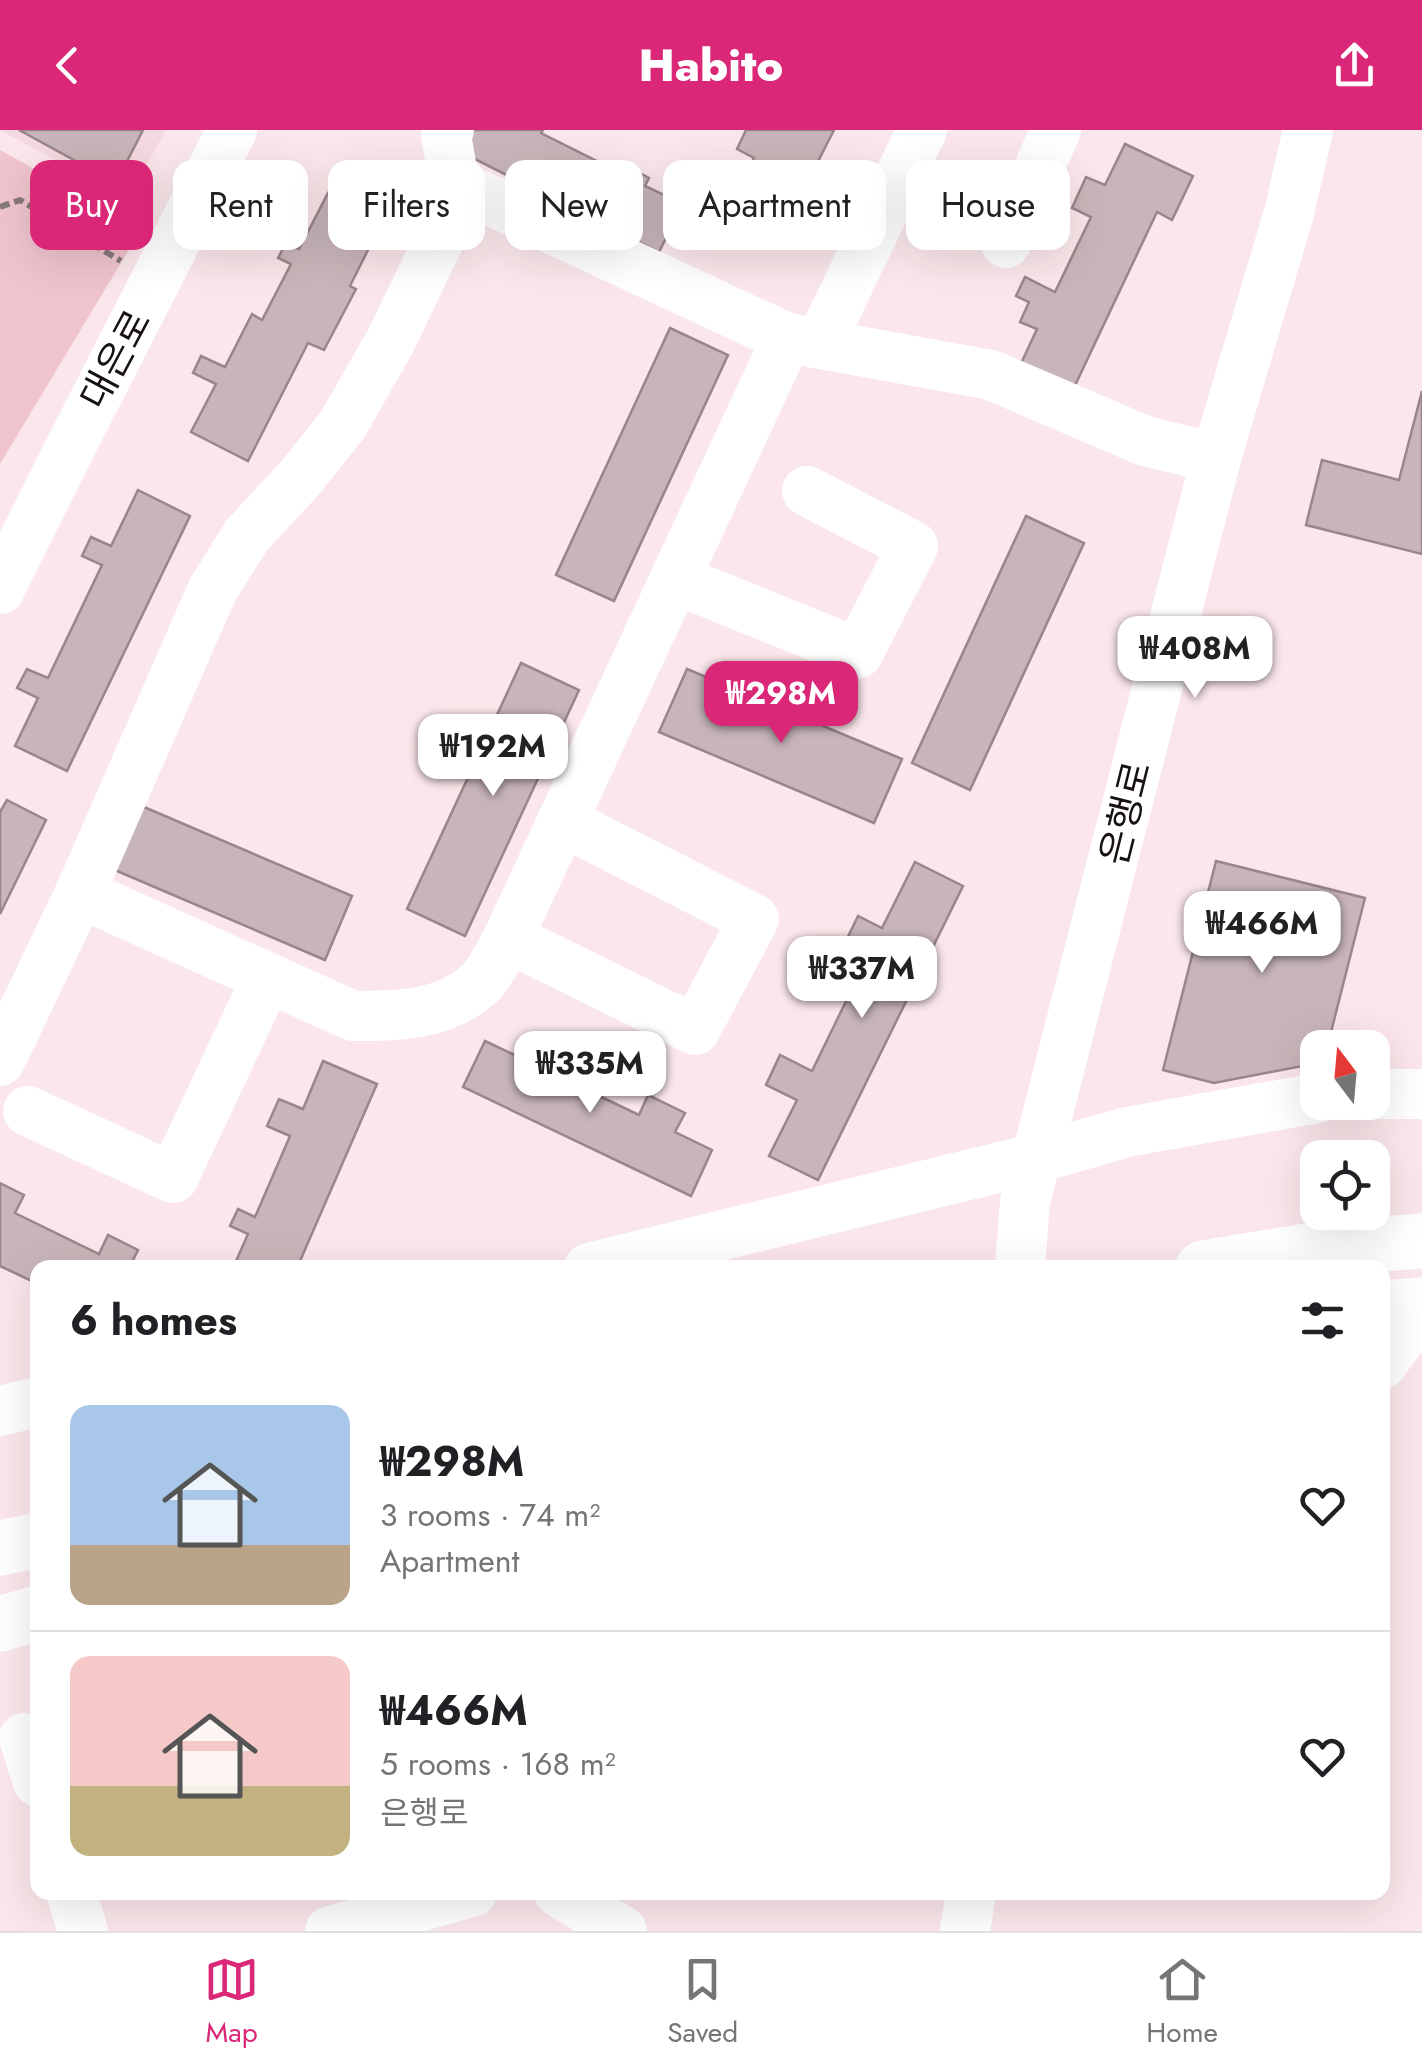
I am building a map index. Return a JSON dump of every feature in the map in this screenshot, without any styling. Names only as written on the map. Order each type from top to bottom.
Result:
[{"type":"main road","points":[[1255,1260],[1422,1241]]},
{"type":"main road","points":[[1390,1308],[1422,1306]]},
{"type":"main road","points":[[0,1548],[30,1542]]},
{"type":"main road","points":[[0,1624],[30,1615]]},
{"type":"street","name":"대은로","points":[[0,589],[97,390],[132,330],[232,130]]},
{"type":"street","points":[[449,130],[446,135],[450,160]]},
{"type":"street","points":[[80,893],[353,1016],[401,1016],[444,1006],[480,983],[508,938],[675,579],[922,130]]},
{"type":"street","points":[[1043,160],[1056,130]]},
{"type":"street","name":"은행로","points":[[1021,1260],[1025,1202],[1036,1158],[1216,458],[1289,213],[1308,130]]},
{"type":"street","points":[[485,200],[804,342],[992,375],[1145,441],[1216,458]]},
{"type":"street","points":[[0,1061],[80,893],[212,591],[247,535],[343,424],[391,340],[434,250]]},
{"type":"street","points":[[675,579],[858,653],[913,546],[806,491]]},
{"type":"street","points":[[508,938],[696,1030],[754,918],[562,821]]},
{"type":"street","points":[[28,1111],[173,1178],[268,978]]},
{"type":"street","points":[[1390,1094],[1422,1094]]},
{"type":"street","points":[[622,1260],[1127,1132],[1300,1101]]},
{"type":"street","points":[[1390,1352],[1422,1306]]},
{"type":"street","points":[[0,1412],[30,1404]]},
{"type":"street","points":[[73,1900],[83,1931]]},
{"type":"street","points":[[330,1931],[443,1900]]},
{"type":"street","points":[[572,1900],[622,1931]]},
{"type":"street","points":[[965,1931],[971,1900]]},
{"type":"path","points":[[0,208],[20,200],[122,261]]},
{"type":"shaded area","points":[[0,130],[166,130],[149,160],[56,160]]},
{"type":"shaded area","points":[[0,150],[30,166],[30,250],[129,250],[0,464]]},
{"type":"building","points":[[19,130],[143,130],[128,160],[74,160]]},
{"type":"building","points":[[467,130],[543,130],[541,133],[595,160],[505,160],[505,174],[485,164],[485,160],[457,150]]},
{"type":"building","points":[[746,130],[834,130],[819,160],[753,160],[737,149]]},
{"type":"building","points":[[1125,144],[1193,176],[1172,220],[1157,212],[1070,396],[1017,372],[1037,329],[1020,322],[1029,302],[1016,296],[1025,277],[1055,292],[1091,217],[1072,208],[1086,177],[1105,185]]},
{"type":"building","points":[[643,175],[649,178],[645,186],[663,195],[663,244],[659,252],[643,244]]},
{"type":"building","points":[[328,193],[328,250],[368,250],[350,286],[356,289],[324,350],[308,343],[248,461],[191,432],[216,384],[193,373],[201,356],[225,367],[252,314],[262,320],[291,264],[278,258],[282,250],[308,250],[308,232]]},
{"type":"building","points":[[670,328],[728,355],[614,601],[556,575]]},
{"type":"building","points":[[1422,391],[1422,554],[1306,525],[1322,460],[1399,480]]},
{"type":"building","points":[[138,490],[190,516],[67,771],[15,746],[38,698],[17,688],[27,669],[48,678],[102,565],[82,556],[91,537],[111,546]]},
{"type":"building","points":[[1026,516],[1084,543],[970,790],[912,763]]},
{"type":"building","points":[[521,663],[579,690],[465,936],[407,909]]},
{"type":"building","points":[[687,669],[902,759],[874,823],[659,732]]},
{"type":"building","points":[[7,800],[46,820],[0,914],[0,812]]},
{"type":"building","points":[[137,804],[352,896],[325,960],[110,868]]},
{"type":"building","points":[[1216,861],[1365,898],[1332,1030],[1300,1030],[1300,1066],[1214,1083],[1163,1070]]},
{"type":"building","points":[[915,862],[963,886],[818,1180],[769,1156],[797,1100],[766,1085],[780,1055],[812,1071],[870,952],[846,941],[858,916],[882,928]]},
{"type":"building","points":[[485,1041],[525,1060],[533,1043],[559,1056],[551,1073],[639,1115],[648,1095],[685,1113],[675,1132],[712,1150],[691,1196],[463,1087]]},
{"type":"building","points":[[323,1061],[377,1084],[300,1260],[237,1260],[248,1234],[230,1226],[238,1209],[255,1217],[290,1136],[267,1126],[279,1099],[303,1109]]},
{"type":"building","points":[[0,1183],[24,1195],[15,1213],[99,1254],[108,1235],[138,1250],[133,1260],[30,1260],[30,1280],[0,1266]]}]
